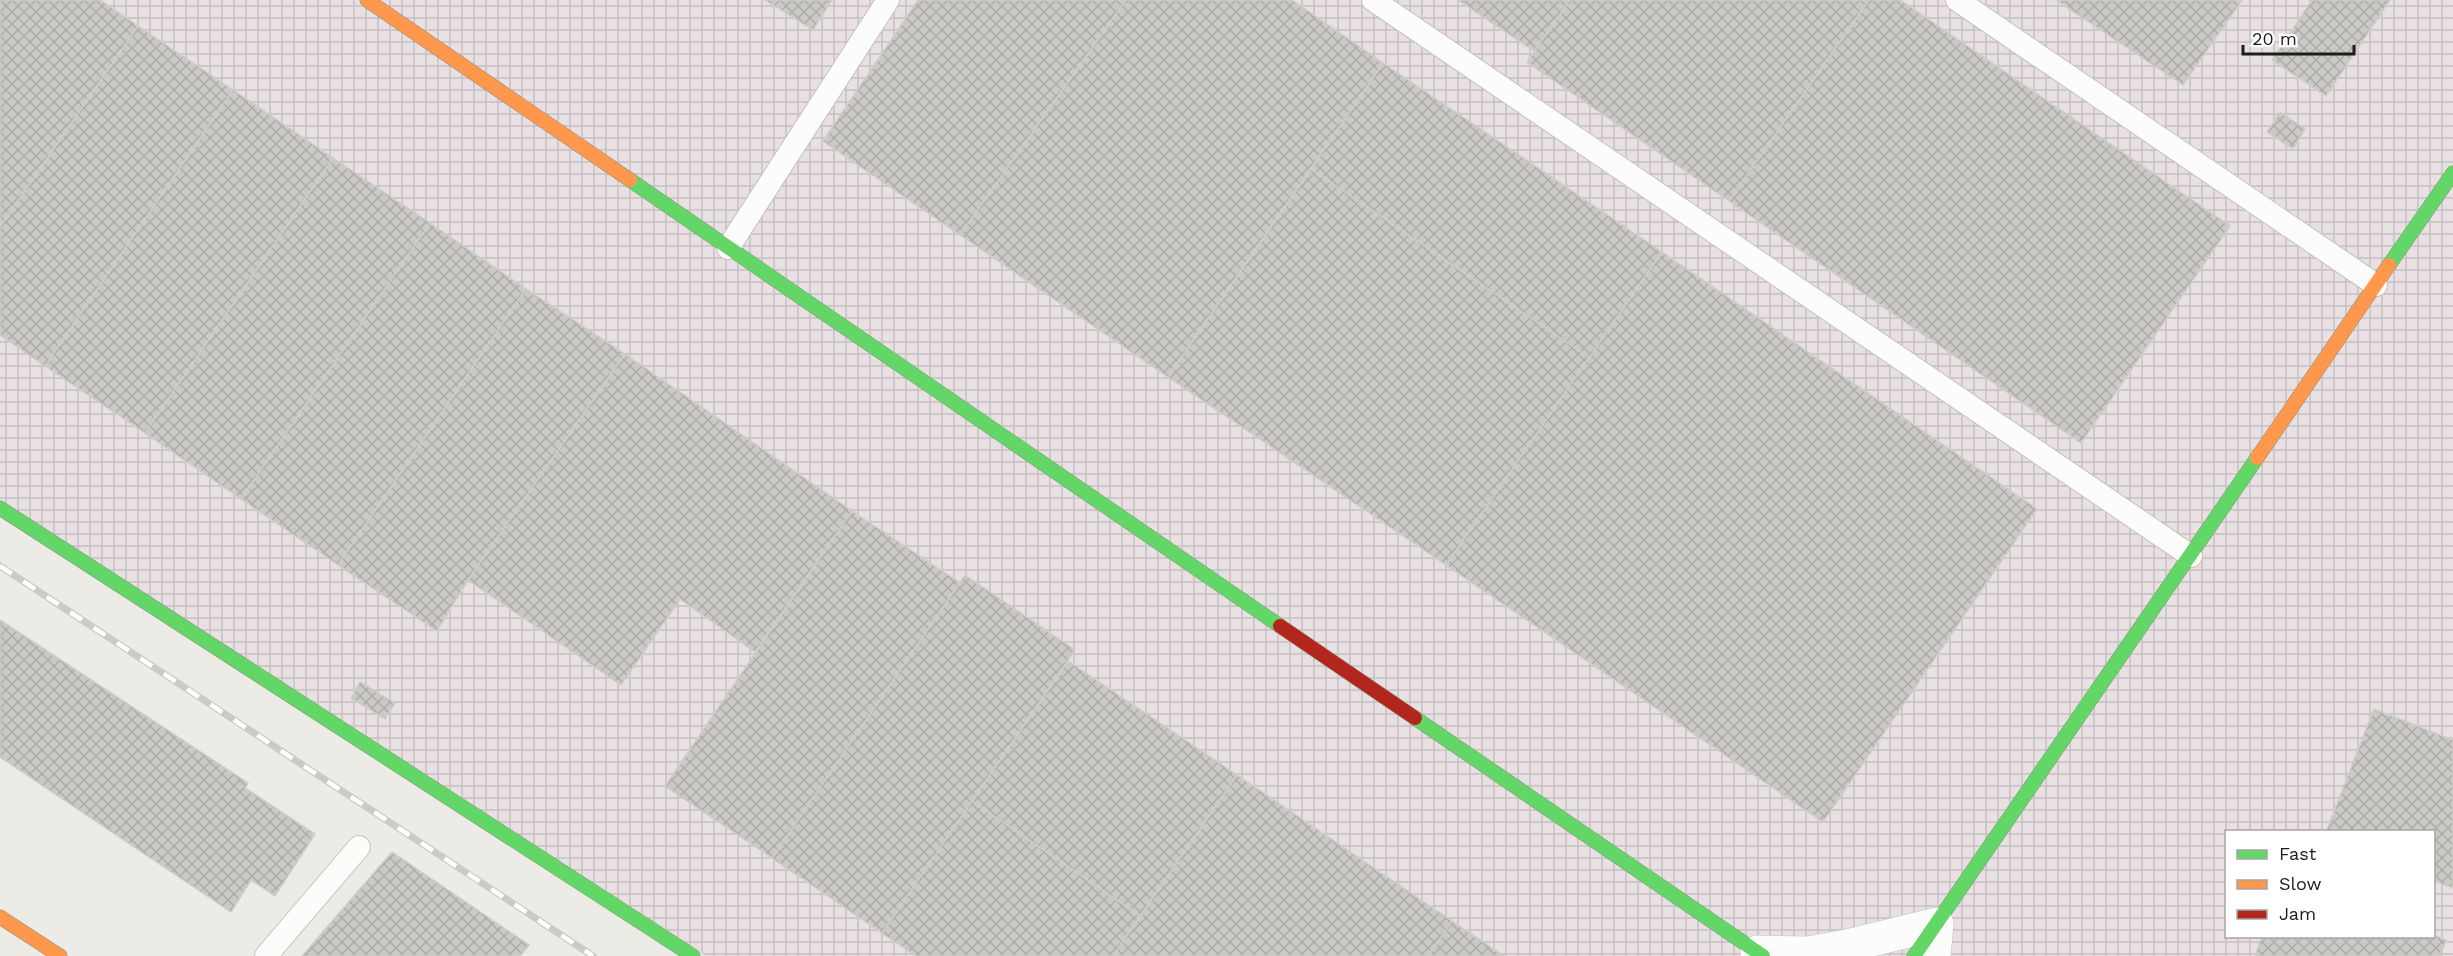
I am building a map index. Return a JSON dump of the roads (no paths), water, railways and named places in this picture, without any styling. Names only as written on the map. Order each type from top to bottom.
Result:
[{"type":"street","points":[[367,0],[1760,954],[1818,951],[1937,924]]},
{"type":"street","points":[[1914,956],[2453,173]]},
{"type":"street","points":[[0,508],[693,956]]},
{"type":"street","points":[[0,917],[60,956]]},
{"type":"street","points":[[1934,956],[1937,924]]},
{"type":"lane","points":[[728,248],[888,0]]},
{"type":"lane","points":[[1373,0],[2191,556]]},
{"type":"lane","points":[[1957,0],[2376,285]]},
{"type":"lane","points":[[266,956],[359,847]]},
{"type":"railway","points":[[0,566],[593,956]]}]
